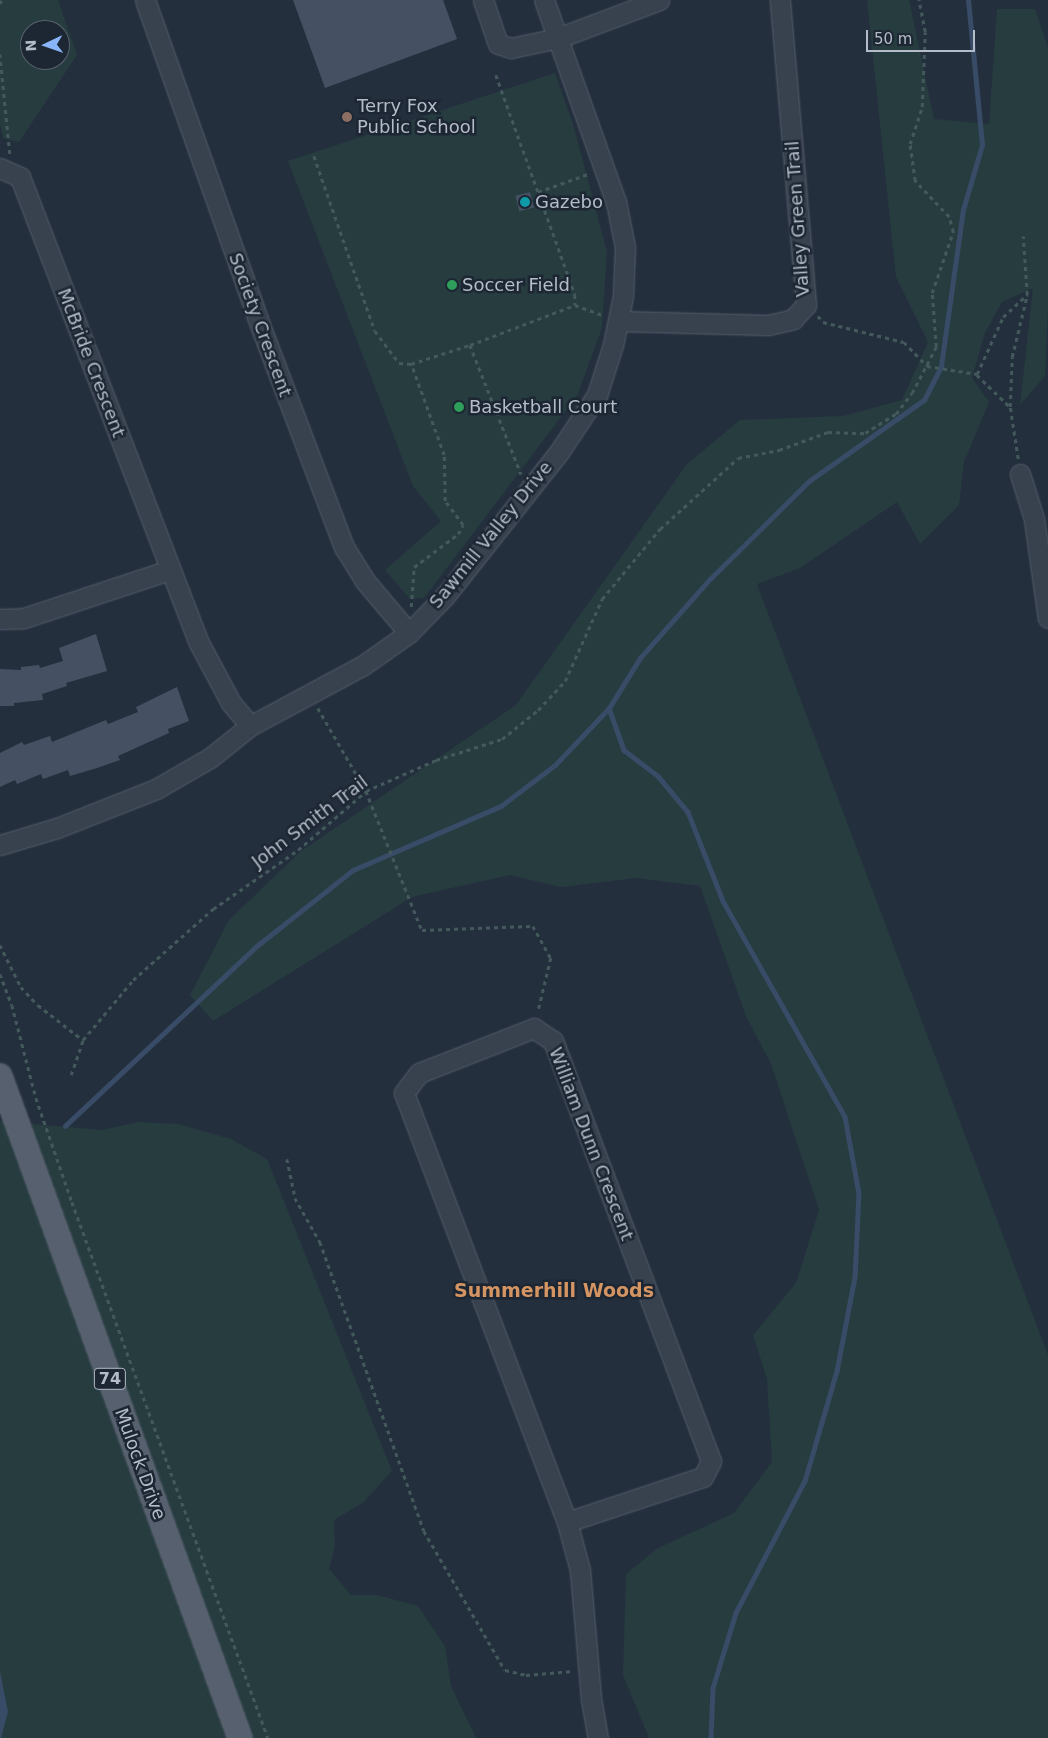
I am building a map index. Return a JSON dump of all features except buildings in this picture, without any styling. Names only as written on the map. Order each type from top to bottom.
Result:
[{"type":"main road","name":"Mulock Drive","points":[[0,1076],[240,1738]]},
{"type":"street","name":"Society Crescent","points":[[145,0],[257,316],[344,547],[365,581],[409,632]]},
{"type":"street","points":[[483,0],[498,44],[511,48],[558,38],[659,0]]},
{"type":"street","name":"Sawmill Valley Drive","points":[[1,848],[156,789],[210,758],[250,726],[362,666],[409,632],[446,596],[559,452],[597,394],[618,321],[623,296],[623,238],[616,202],[544,0]]},
{"type":"street","name":"Valley Green Trail","points":[[618,321],[768,325],[793,318],[806,305],[780,0]]},
{"type":"street","name":"McBride Crescent","points":[[6,170],[20,177],[169,570],[216,676],[250,726]]},
{"type":"street","points":[[1020,474],[1034,519],[1048,618]]},
{"type":"street","points":[[0,619],[24,618],[169,570]]},
{"type":"street","points":[[534,1028],[419,1073],[404,1093],[567,1522],[580,1570],[588,1670],[598,1738]]},
{"type":"street","name":"William Dunn Crescent","points":[[534,1028],[553,1040],[711,1461],[703,1477],[567,1522]]},
{"type":"path","points":[[0,4],[1,0]]},
{"type":"path","name":"John Smith Trail","points":[[71,1075],[83,1040],[133,980],[214,909],[298,850],[366,791],[436,760],[502,739],[538,710],[565,681],[602,599],[660,529],[738,458],[779,450],[828,432],[865,433],[896,414],[927,366],[936,347],[932,293],[953,232],[949,217],[916,181],[914,172],[910,144],[922,107],[925,32],[918,0]]},
{"type":"path","points":[[0,54],[6,170]]},
{"type":"path","points":[[496,75],[575,295],[575,305]]},
{"type":"path","points":[[314,156],[375,331],[398,363],[411,364],[470,345],[575,305],[618,321]]},
{"type":"path","points":[[538,192],[593,172]]},
{"type":"path","points":[[1020,474],[1010,407],[1012,357],[1028,296],[1023,236]]},
{"type":"path","points":[[977,374],[1002,317],[1028,296]]},
{"type":"path","points":[[806,305],[823,322],[904,342],[927,366],[977,374],[1010,407]]},
{"type":"path","points":[[470,345],[527,491]]},
{"type":"path","points":[[409,632],[414,567],[458,534],[463,525],[445,501],[444,455],[411,364]]},
{"type":"path","points":[[312,692],[366,791],[422,930],[533,926],[551,958],[534,1028]]},
{"type":"path","points":[[0,945],[21,986],[38,1005],[83,1040]]},
{"type":"path","points":[[0,974],[12,1006],[36,1098],[72,1202],[268,1738]]},
{"type":"path","points":[[287,1159],[294,1198],[320,1242],[424,1531],[505,1670],[526,1675],[588,1670]]},
{"type":"green space","points":[[0,0],[58,0],[65,20],[20,20],[20,70],[67,70],[19,142],[3,138],[0,123]]},
{"type":"green space","points":[[867,0],[909,0],[934,119],[989,124],[997,9],[1035,9],[1048,47],[1048,310],[1045,376],[1020,405],[1033,288],[1002,302],[985,333],[972,378],[989,402],[964,462],[959,505],[920,544],[897,502],[800,568],[757,584],[1048,1355],[1048,1738],[649,1738],[623,1675],[626,1574],[658,1548],[734,1513],[772,1462],[767,1379],[753,1335],[796,1283],[819,1210],[771,1064],[746,1016],[700,886],[636,878],[561,887],[510,875],[412,897],[213,1021],[190,995],[229,920],[300,852],[516,705],[687,464],[740,420],[843,416],[902,400],[928,342],[896,277]]},
{"type":"green space","points":[[70,35],[77,55],[70,66]]},
{"type":"green space","points":[[555,73],[573,124],[607,252],[602,328],[577,396],[424,598],[410,599],[385,570],[441,521],[413,486],[288,161]]},
{"type":"green space","points":[[0,1121],[102,1130],[139,1122],[178,1124],[231,1139],[267,1159],[392,1471],[364,1502],[334,1520],[335,1547],[329,1569],[351,1595],[377,1595],[418,1606],[445,1646],[451,1686],[476,1738],[0,1738]]},
{"type":"water","points":[[0,1671],[8,1712],[1,1738],[0,1738]]},
{"type":"waterway","points":[[65,1126],[258,945],[353,870],[501,806],[555,765],[609,708],[640,658],[710,579],[809,481],[924,400],[941,366],[963,210],[982,145],[968,0]]},
{"type":"waterway","points":[[609,708],[624,750],[658,776],[688,812],[723,901],[845,1117],[859,1193],[855,1277],[837,1371],[805,1481],[736,1613],[713,1688],[711,1738]]},
{"type":"place","name":"Terry Fox Public School","points":[[347,117]]},
{"type":"place","name":"Gazebo","points":[[525,202]]},
{"type":"place","name":"Soccer Field","points":[[452,285]]},
{"type":"place","name":"Basketball Court","points":[[459,407]]},
{"type":"district","name":"Summerhill Woods","points":[[554,1291]]}]
